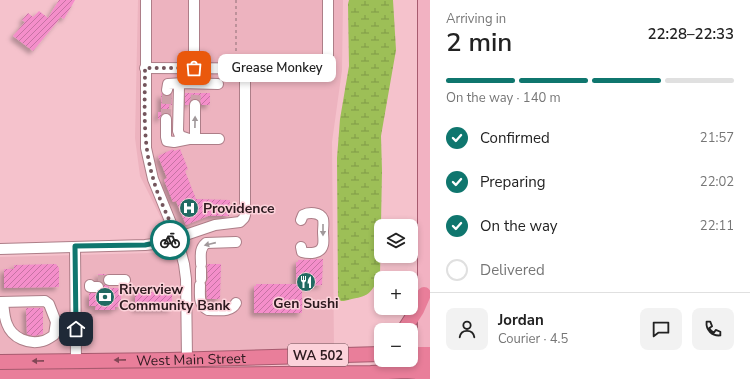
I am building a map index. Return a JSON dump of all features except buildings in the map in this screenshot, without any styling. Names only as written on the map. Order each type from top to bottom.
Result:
[{"type":"highway","points":[[409,323],[417,310],[424,294]]},
{"type":"highway","points":[[359,354],[374,348]]},
{"type":"highway","name":"West Main Street","points":[[0,362],[374,354]]},
{"type":"highway","points":[[422,354],[425,375]]},
{"type":"highway","name":"West Main Street","points":[[0,377],[186,377],[371,373],[397,371],[425,375]]},
{"type":"highway","points":[[371,373],[386,379]]},
{"type":"main road","points":[[422,354],[424,294],[424,0]]},
{"type":"street","points":[[146,0],[145,68],[148,159],[157,191],[177,238],[184,264],[186,279],[187,359]]},
{"type":"street","points":[[194,0],[194,68]]},
{"type":"street","points":[[145,68],[328,68],[328,0]]},
{"type":"street","points":[[0,249],[145,245],[162,243],[206,227],[222,223],[236,223],[244,218],[245,200],[241,68]]},
{"type":"street","points":[[184,83],[181,84],[180,87],[178,131],[180,136],[192,139]]},
{"type":"street","points":[[167,90],[168,84],[184,83],[196,88],[218,84]]},
{"type":"street","points":[[192,139],[195,105]]},
{"type":"street","points":[[166,119],[167,141],[174,142],[192,139],[219,139]]},
{"type":"street","points":[[301,220],[303,215],[315,213],[322,217],[323,221],[323,245],[319,251],[314,253],[304,253],[302,252],[301,247]]},
{"type":"street","points":[[236,242],[206,243],[201,251],[200,274],[201,303],[205,309],[230,310],[234,308],[236,303]]},
{"type":"street","points":[[75,246],[76,361]]},
{"type":"street","points":[[109,283],[125,283]]},
{"type":"street","points":[[45,301],[49,304],[56,322],[54,335],[44,341],[28,342],[17,338],[6,323],[2,302],[45,301]]},
{"type":"street","points":[[56,322],[76,322]]},
{"type":"path","points":[[236,0],[235,56],[241,68]]},
{"type":"shaded area","points":[[138,0],[343,0],[342,70],[332,142],[334,349],[0,355],[0,257],[164,252],[172,258],[165,226],[140,176],[135,138]]},
{"type":"green space","points":[[349,0],[393,0],[396,50],[381,136],[381,219],[374,219],[374,263],[380,263],[380,271],[374,271],[374,286],[370,292],[358,298],[341,301],[338,298],[337,158],[340,119],[349,66]]},
{"type":"tunnel","points":[[166,119],[167,90]]},
{"type":"tunnel","points":[[195,105],[196,93]]},
{"type":"tunnel","points":[[98,280],[109,280]]},
{"type":"way so far","points":[[170,240],[177,238],[157,191],[146,148],[145,68],[194,68]]},
{"type":"place","name":"Grease Monkey","points":[[194,68]]},
{"type":"place","name":"Providence","points":[[189,208]]},
{"type":"place","name":"Gen Sushi","points":[[306,282]]},
{"type":"place","name":"Riverview Community Bank","points":[[105,297]]},
{"type":"route","points":[[76,329],[75,246],[145,245],[162,243],[170,240]]}]
